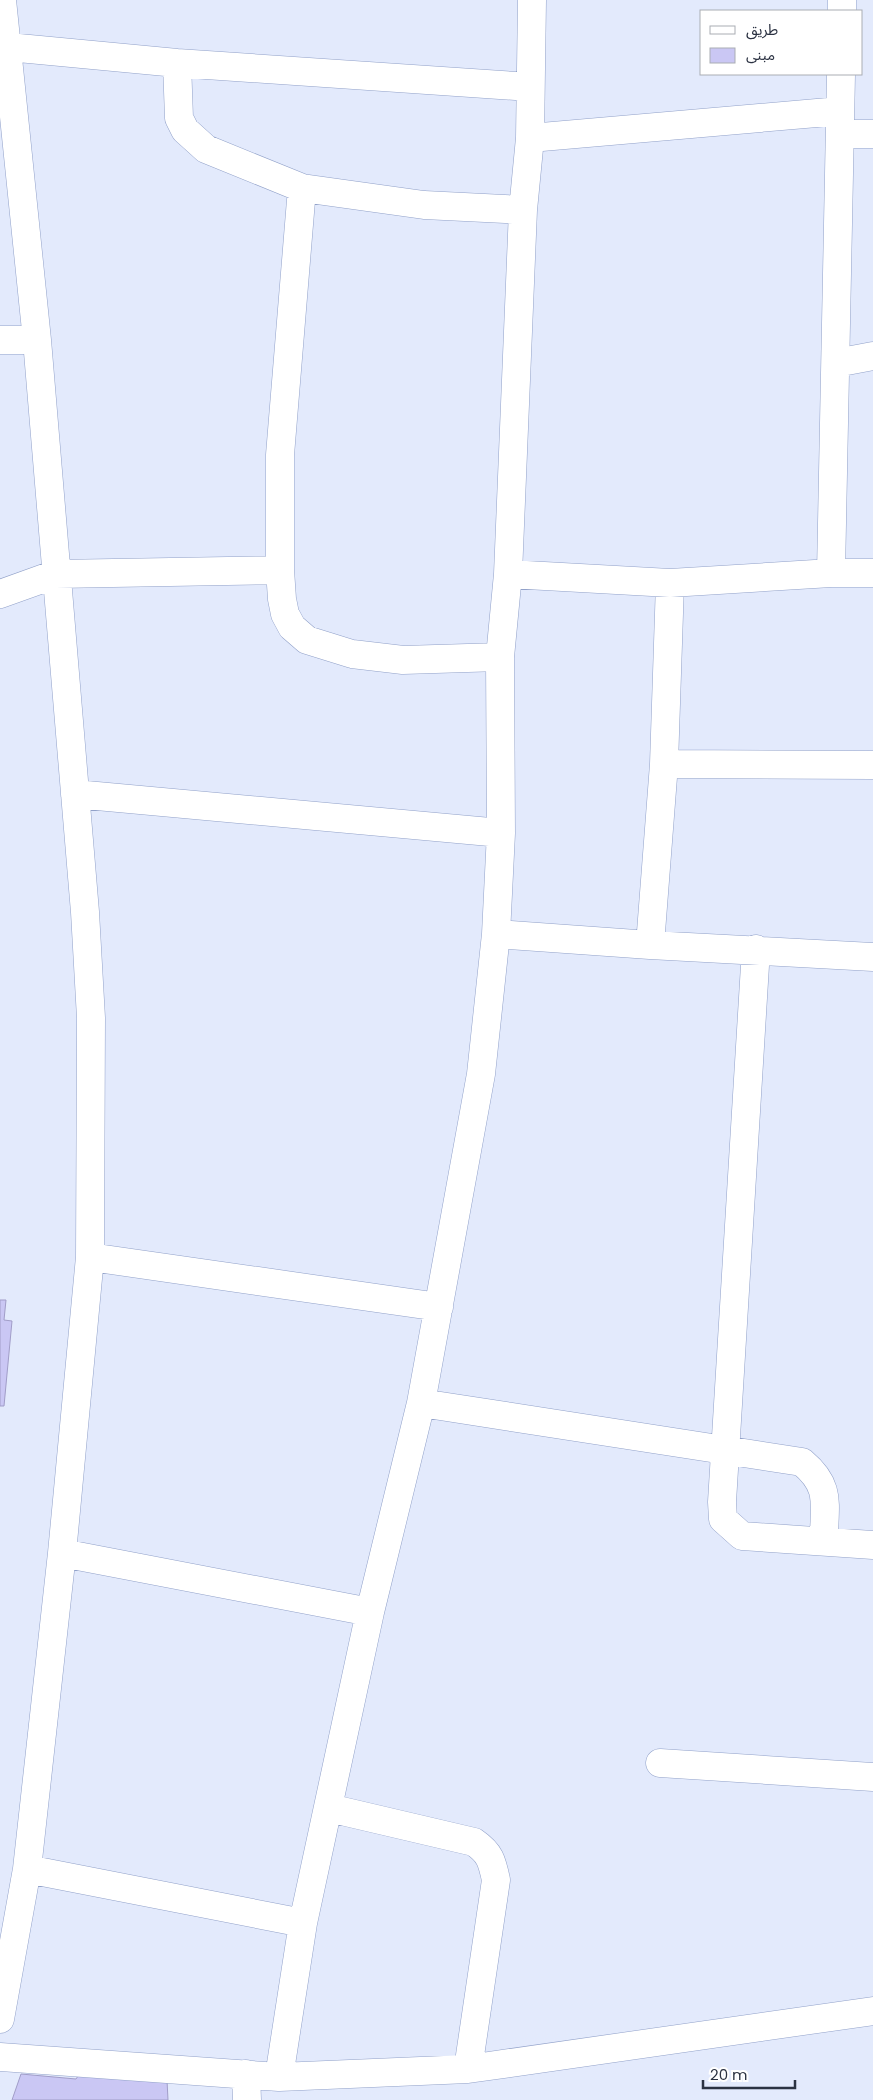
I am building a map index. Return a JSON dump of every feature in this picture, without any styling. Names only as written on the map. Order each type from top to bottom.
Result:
[{"type":"street","points":[[0,2019],[27,1869],[62,1553],[90,1257],[91,1018],[75,794],[36,340],[7,113],[8,47],[2,0]]},
{"type":"street","points":[[279,2077],[303,1923],[370,1612],[422,1403],[481,1074],[496,934],[501,833],[500,657],[508,574],[523,210],[530,138],[532,0]]},
{"type":"street","points":[[8,47],[177,63],[530,87]]},
{"type":"street","points":[[177,63],[179,118],[185,130],[206,149],[302,188],[424,205],[523,210]]},
{"type":"street","points":[[831,573],[841,75]]},
{"type":"street","points":[[530,138],[840,122],[873,134]]},
{"type":"street","points":[[302,188],[280,455],[280,570],[285,614],[292,627],[307,640],[352,654],[403,660],[500,657]]},
{"type":"street","points":[[0,340],[36,340]]},
{"type":"street","points":[[836,363],[873,356]]},
{"type":"street","points":[[0,594],[56,574],[280,570]]},
{"type":"street","points":[[508,574],[670,582],[831,573],[873,574]]},
{"type":"street","points":[[650,945],[664,764],[670,582]]},
{"type":"street","points":[[664,764],[873,765]]},
{"type":"street","points":[[75,794],[501,833]]},
{"type":"street","points":[[496,934],[650,945],[756,949],[873,957]]},
{"type":"street","points":[[756,949],[723,1519],[742,1536],[824,1540],[873,1545]]},
{"type":"street","points":[[90,1257],[440,1307]]},
{"type":"street","points":[[422,1403],[802,1462],[810,1469],[824,1488],[824,1540]]},
{"type":"street","points":[[62,1553],[370,1612]]},
{"type":"street","points":[[660,1763],[873,1777]]},
{"type":"street","points":[[329,1808],[474,1842],[487,1851],[493,1865],[496,1880],[487,1928],[468,2069]]},
{"type":"street","points":[[27,1869],[303,1923]]},
{"type":"street","points":[[0,2057],[247,2087],[279,2077],[468,2069],[873,2011]]},
{"type":"building","points":[[0,1300],[6,1300],[4,1320],[12,1321],[4,1406],[0,1406]]},
{"type":"building","points":[[86,2064],[167,2080],[168,2100],[12,2100],[21,2074],[76,2079]]}]
